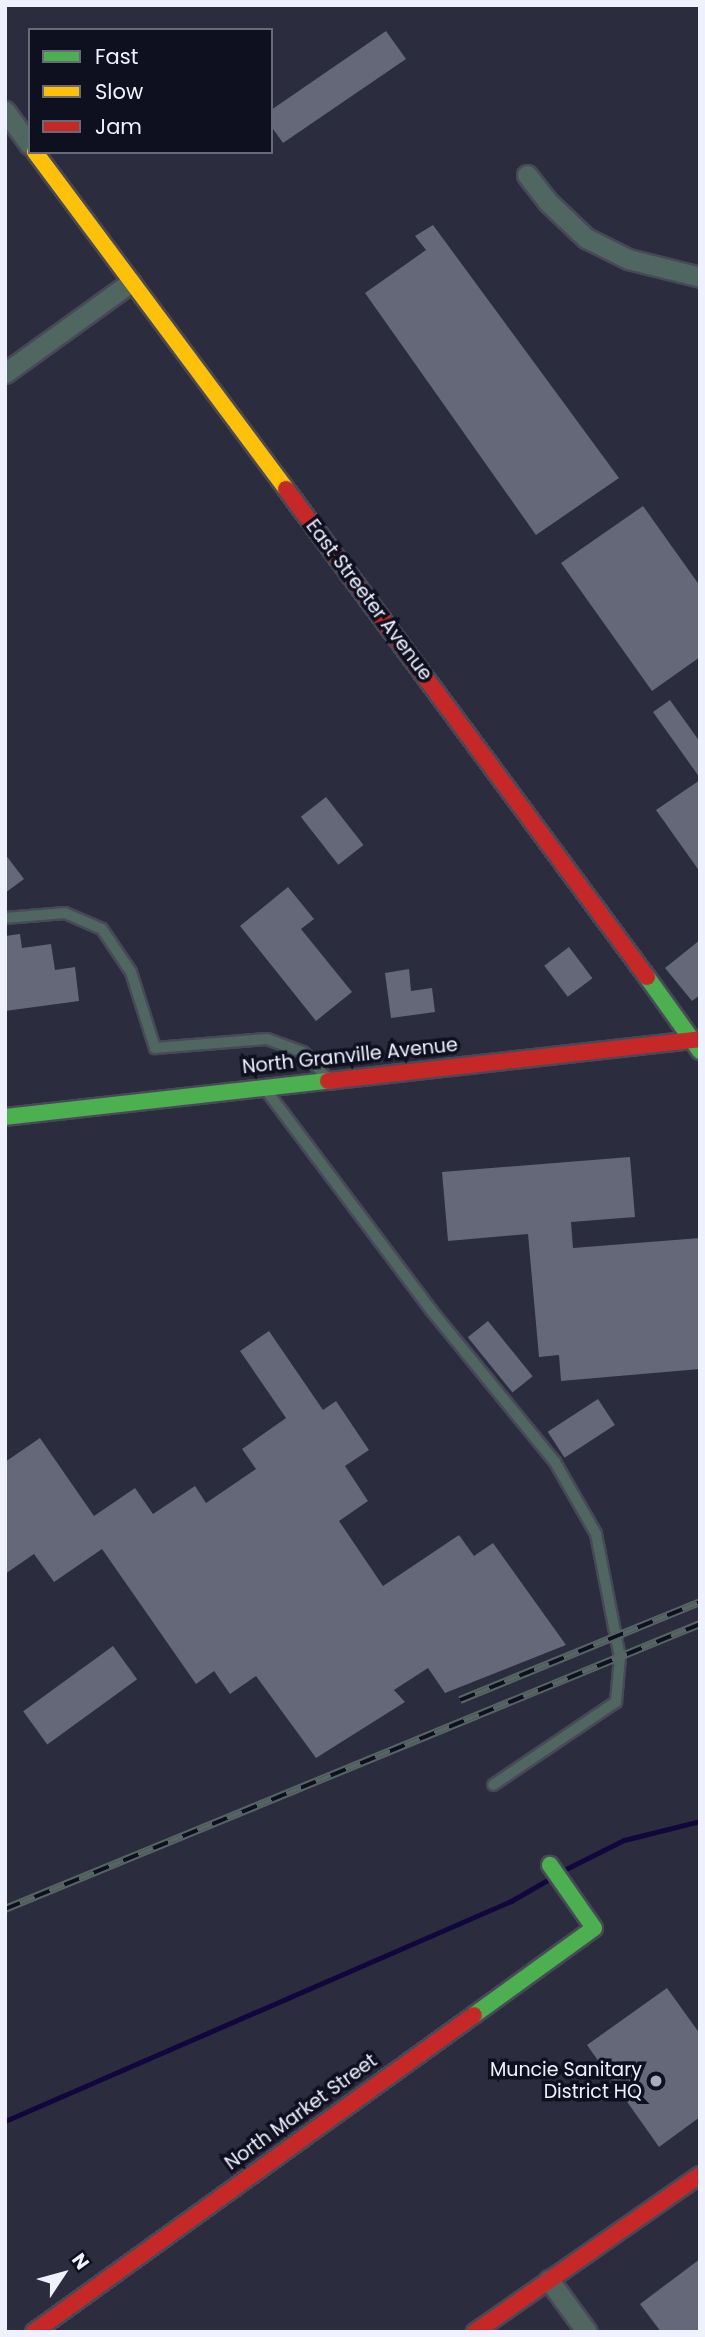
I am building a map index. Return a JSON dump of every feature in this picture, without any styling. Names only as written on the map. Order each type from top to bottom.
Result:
[{"type":"street","points":[[5,111],[28,142]]},
{"type":"street","name":"East Streeter Avenue","points":[[36,154],[697,1043]]},
{"type":"street","points":[[527,175],[548,202],[586,238],[628,259],[700,277]]},
{"type":"street","points":[[5,373],[131,282]]},
{"type":"street","name":"North Granville Avenue","points":[[5,1117],[329,1080],[697,1043]]},
{"type":"street","name":"North Market Street","points":[[34,2332],[594,1928],[550,1865]]},
{"type":"street","points":[[475,2332],[700,2175]]},
{"type":"street","points":[[549,2280],[587,2332]]},
{"type":"lane","points":[[5,918],[65,914],[102,929],[131,972],[155,1048],[267,1039],[303,1052],[329,1080]]},
{"type":"lane","points":[[264,1087],[298,1138],[422,1299],[555,1462],[596,1534],[620,1657],[616,1702],[493,1785]]},
{"type":"building","points":[[386,31],[406,59],[283,143],[273,129],[273,109]]},
{"type":"building","points":[[433,225],[619,478],[536,535],[365,293],[426,250],[415,236]]},
{"type":"building","points":[[643,506],[700,586],[700,657],[652,691],[561,563]]},
{"type":"building","points":[[670,700],[700,742],[700,778],[653,712]]},
{"type":"building","points":[[700,780],[700,872],[656,810]]},
{"type":"building","points":[[326,797],[364,845],[338,865],[301,817]]},
{"type":"building","points":[[5,854],[24,879],[5,893]]},
{"type":"building","points":[[288,887],[314,919],[301,929],[352,992],[316,1021],[240,926]]},
{"type":"building","points":[[20,934],[22,948],[51,944],[55,970],[75,967],[79,1001],[5,1011],[5,936]]},
{"type":"building","points":[[700,940],[700,995],[692,1001],[665,968]]},
{"type":"building","points":[[569,947],[592,978],[568,997],[544,966]]},
{"type":"building","points":[[409,969],[411,991],[432,988],[435,1012],[391,1018],[385,973]]},
{"type":"building","points":[[630,1157],[635,1217],[571,1222],[573,1248],[700,1238],[700,1369],[561,1381],[559,1355],[539,1357],[528,1234],[448,1241],[442,1172]]},
{"type":"building","points":[[488,1321],[533,1376],[512,1393],[468,1337]]},
{"type":"building","points":[[269,1331],[323,1410],[336,1401],[369,1450],[345,1466],[368,1501],[339,1521],[383,1586],[459,1535],[474,1556],[493,1543],[566,1645],[445,1693],[428,1668],[394,1690],[405,1702],[316,1758],[256,1676],[230,1694],[214,1671],[196,1684],[102,1549],[54,1582],[34,1554],[5,1574],[5,1462],[40,1438],[94,1516],[135,1488],[153,1514],[195,1486],[206,1503],[256,1469],[242,1449],[286,1418],[240,1351]]},
{"type":"building","points":[[598,1399],[615,1425],[565,1458],[548,1432]]},
{"type":"building","points":[[113,1646],[137,1679],[47,1744],[23,1711]]},
{"type":"building","name":"Muncie Sanitary District HQ","points":[[667,1988],[700,2034],[700,2117],[659,2147],[587,2045]]},
{"type":"building","points":[[700,2259],[700,2332],[661,2332],[640,2304]]},
{"type":"waterway","points":[[562,1871],[624,1840],[700,1821]]},
{"type":"waterway","points":[[5,2121],[511,1901],[551,1878]]},
{"type":"railway","points":[[460,1700],[700,1602]]},
{"type":"railway","points":[[5,1909],[700,1624]]},
{"type":"traffic: fast","points":[[647,977],[700,1051]]},
{"type":"traffic: fast","points":[[5,1117],[328,1081]]},
{"type":"traffic: fast","points":[[474,2015],[594,1928],[550,1865]]},
{"type":"traffic: slow","points":[[36,154],[286,489]]},
{"type":"traffic: jam","points":[[286,489],[647,977]]},
{"type":"traffic: jam","points":[[328,1081],[700,1039]]},
{"type":"traffic: jam","points":[[34,2332],[474,2015]]},
{"type":"traffic: jam","points":[[475,2332],[700,2175]]},
{"type":"place","name":"Muncie Sanitary District HQ","points":[[656,2081]]}]
